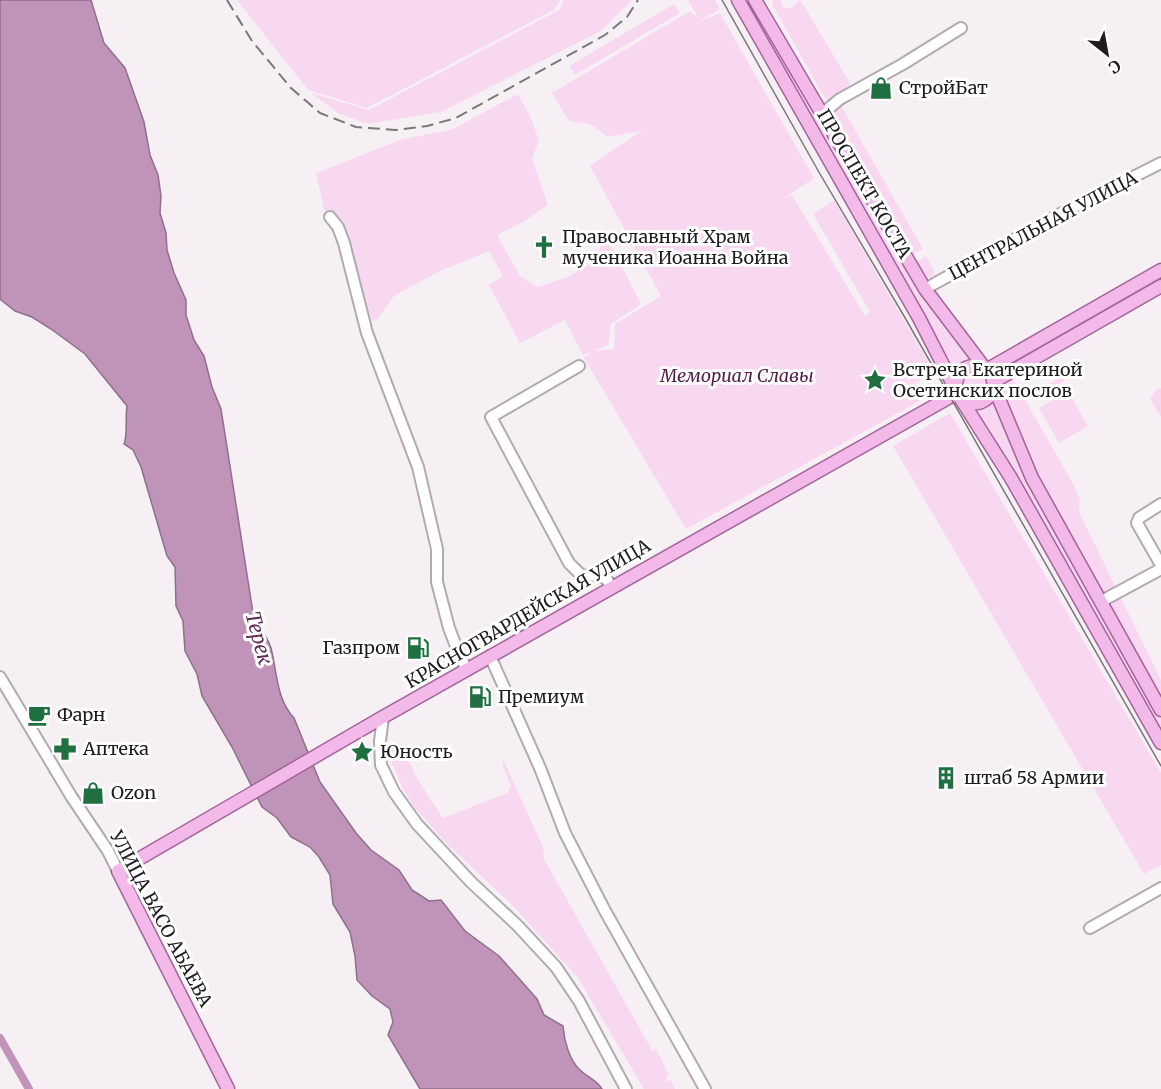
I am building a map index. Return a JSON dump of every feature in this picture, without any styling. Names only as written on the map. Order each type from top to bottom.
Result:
[{"type":"main road","name":"ПРОСПЕКТ КОСТА","points":[[738,0],[919,318],[958,392],[1011,478],[1161,743]]},
{"type":"main road","name":"ПРОСПЕКТ КОСТА","points":[[755,0],[924,289],[986,368],[1032,478],[1161,710]]},
{"type":"main road","points":[[1161,270],[986,368],[974,365],[964,369],[957,377],[958,392],[972,404],[984,402],[992,393],[994,384],[1161,286]]},
{"type":"main road","name":"КРАСНОГВАРДЕЙСКАЯ УЛИЦА","points":[[118,871],[383,717],[958,392]]},
{"type":"main road","name":"УЛИЦА ВАСО АБАЕВА","points":[[118,871],[228,1089]]},
{"type":"street","points":[[823,113],[840,99],[961,28]]},
{"type":"street","name":"ЦЕНТРАЛЬНАЯ УЛИЦА","points":[[924,289],[1161,163]]},
{"type":"street","points":[[330,217],[338,227],[344,243],[367,333],[418,467],[437,549],[437,582],[449,628],[467,670]]},
{"type":"street","points":[[579,366],[491,417],[569,563],[582,576],[592,575],[606,578],[611,587]]},
{"type":"street","points":[[1100,602],[1161,567],[1137,523],[1139,518],[1161,504]]},
{"type":"street","points":[[490,656],[540,768],[565,833],[604,909],[705,1089]]},
{"type":"street","name":"УЛИЦА ВАСО АБАЕВА","points":[[0,677],[71,796],[108,851],[118,871]]},
{"type":"street","points":[[383,717],[380,741],[381,765],[394,792],[432,841],[556,967],[579,1001],[626,1089]]},
{"type":"street","points":[[1090,928],[1161,888]]},
{"type":"green space","points":[[237,0],[560,0],[554,10],[367,108],[308,90]]},
{"type":"green space","points":[[564,0],[632,0],[601,31],[441,112],[367,124],[338,113],[311,93],[369,110],[559,10]]},
{"type":"green space","name":"Мемориал Славы","points":[[688,0],[715,0],[720,9],[700,21],[720,13],[814,178],[783,199],[792,195],[865,316],[870,312],[813,214],[834,200],[934,372],[912,385],[905,375],[920,401],[686,529],[584,358],[592,352],[583,355],[565,320],[520,343],[489,285],[503,276],[489,251],[440,271],[394,296],[376,321],[367,320],[324,209],[316,173],[402,139],[451,130],[518,94],[532,120],[539,141],[532,158],[548,205],[523,222],[497,235],[520,276],[538,287],[570,276],[593,262],[606,236],[641,304],[611,324],[608,345],[594,351],[614,349],[615,324],[661,296],[590,166],[641,131],[608,137],[590,124],[569,121],[552,93],[690,11],[699,19]]},
{"type":"green space","points":[[773,0],[780,0],[784,7],[790,9],[801,1],[850,83],[828,100],[824,97],[772,4]]},
{"type":"green space","points":[[674,4],[680,13],[575,75],[569,66]]},
{"type":"green space","points":[[760,17],[919,292],[975,362],[954,375],[757,18]]},
{"type":"green space","points":[[839,104],[923,249],[910,256],[829,116],[828,112]]},
{"type":"green space","points":[[926,256],[935,272],[931,278],[927,278],[915,263]]},
{"type":"green space","points":[[975,373],[984,376],[987,385],[984,394],[975,397],[966,394],[963,385],[966,376]]},
{"type":"green space","points":[[1062,376],[1065,381],[1035,399],[1032,394]]},
{"type":"green space","points":[[1013,381],[1016,384],[1075,487],[1080,500],[1079,512],[1161,680],[1161,694],[1036,477],[1003,389],[1003,384]]},
{"type":"green space","points":[[1161,388],[1161,417],[1150,398],[1156,390]]},
{"type":"green space","points":[[1068,391],[1088,426],[1059,443],[1039,408]]},
{"type":"green space","points":[[994,398],[1123,651],[1161,719],[1161,735],[973,407]]},
{"type":"green space","points":[[950,413],[1161,773],[1161,865],[1144,874],[893,446]]},
{"type":"green space","points":[[398,742],[419,781],[443,818],[507,793],[511,786],[503,766],[503,759],[544,849],[543,857],[653,1052],[656,1049],[669,1075],[666,1077],[668,1082],[671,1080],[675,1089],[644,1089],[578,978],[513,906],[445,842],[414,807],[402,787],[387,751],[390,743]]},
{"type":"water","name":"Терек","points":[[0,0],[91,0],[104,43],[125,68],[144,122],[150,155],[158,175],[161,196],[160,213],[166,233],[167,250],[186,300],[186,315],[194,340],[204,356],[212,387],[221,409],[254,619],[270,644],[280,694],[294,718],[320,782],[356,833],[371,850],[399,870],[412,890],[429,901],[441,900],[465,931],[499,956],[537,999],[544,1015],[563,1026],[573,1061],[602,1089],[420,1089],[388,1035],[393,1022],[390,1009],[372,996],[357,980],[350,932],[333,904],[330,875],[310,847],[291,837],[277,818],[262,807],[232,747],[202,696],[197,674],[185,651],[183,621],[176,606],[175,567],[167,556],[141,467],[133,450],[124,444],[127,406],[85,354],[51,329],[32,317],[15,311],[0,299]]},
{"type":"waterway","points":[[0,1038],[29,1089]]},
{"type":"tram line","points":[[722,0],[1161,766]]},
{"type":"railway","points":[[227,0],[252,41],[291,88],[320,113],[356,127],[395,130],[427,126],[456,118],[605,35],[627,17],[638,0]]},
{"type":"place","name":"СтройБат","points":[[881,88]]},
{"type":"place","name":"Православный Храм мученика Иоанна Война","points":[[544,247]]},
{"type":"place","name":"Встреча Екатериной Осетинских послов","points":[[875,380]]},
{"type":"place","name":"Газпром","points":[[418,648]]},
{"type":"place","name":"Премиум","points":[[480,697]]},
{"type":"place","name":"Фарн","points":[[39,715]]},
{"type":"place","name":"Аптека","points":[[65,749]]},
{"type":"place","name":"Юность","points":[[362,752]]},
{"type":"place","name":"штаб 58 Армии","points":[[946,778]]},
{"type":"place","name":"Ozon","points":[[93,793]]}]
